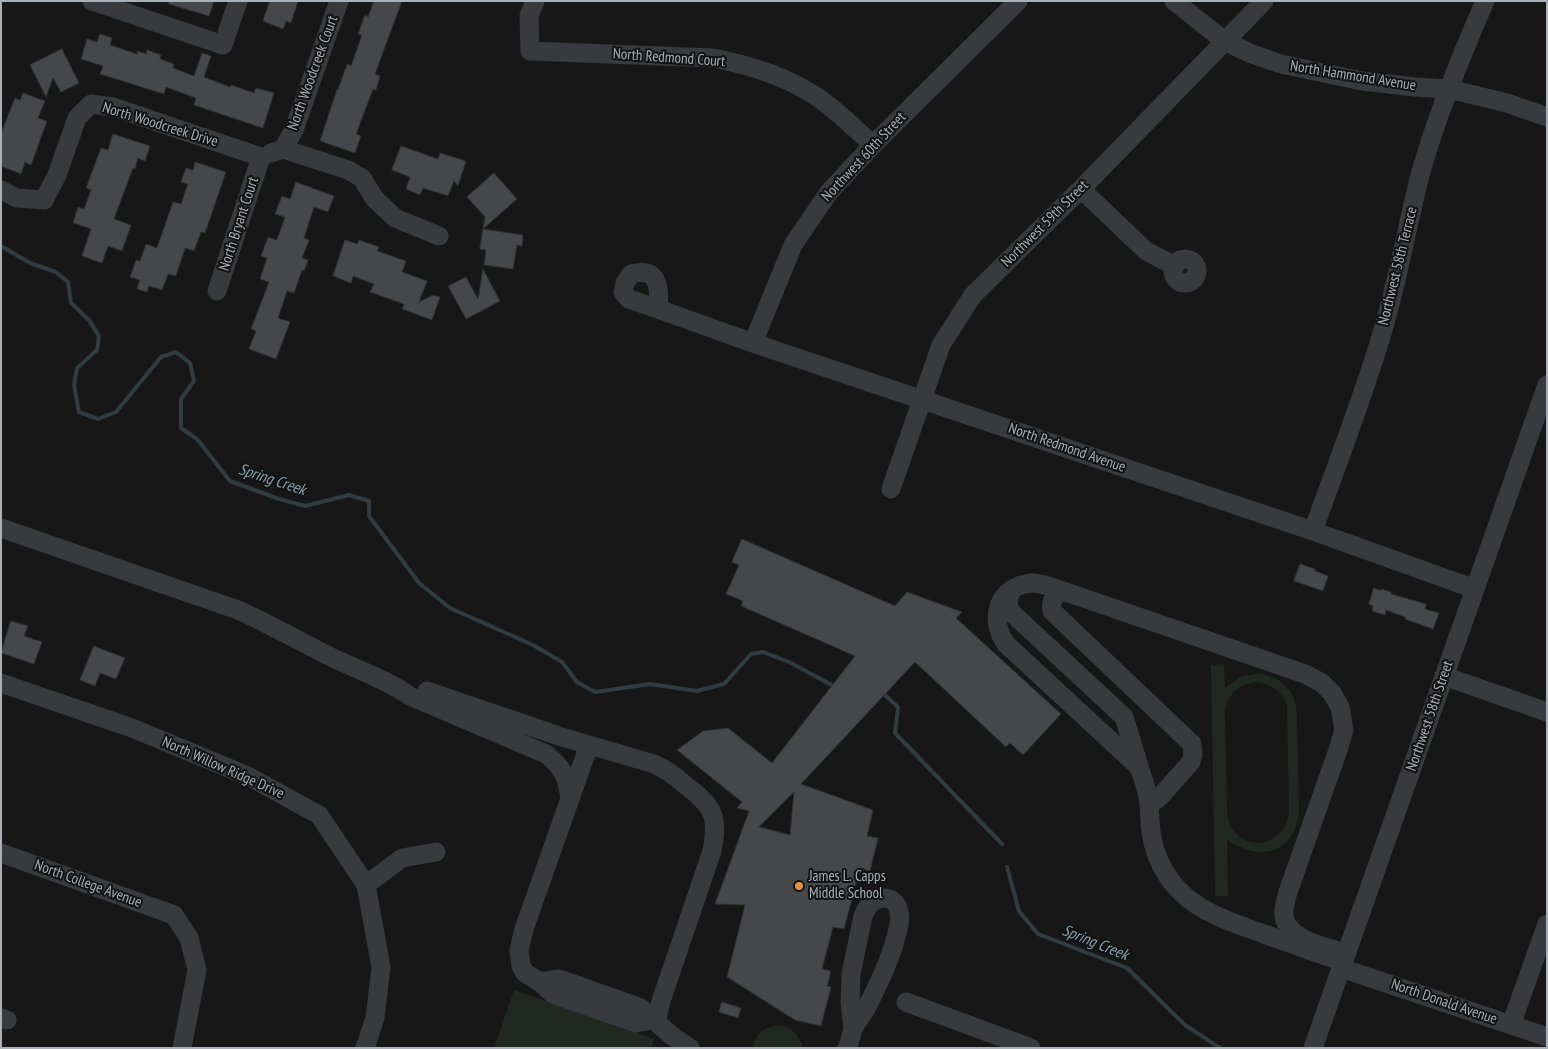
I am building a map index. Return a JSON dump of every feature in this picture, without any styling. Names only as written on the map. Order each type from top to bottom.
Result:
[{"type":"street","points":[[92,1],[223,45],[238,1]]},
{"type":"street","name":"North Woodcreek Court","points":[[261,157],[283,149],[294,130],[339,1]]},
{"type":"street","name":"North Redmond Court","points":[[534,1],[529,16],[530,51],[714,58],[739,63],[790,81],[815,96],[838,113],[873,145]]},
{"type":"street","name":"Northwest 60th Street","points":[[753,343],[793,245],[829,192],[873,145],[1018,1]]},
{"type":"street","name":"North Hammond Avenue","points":[[1174,1],[1226,42],[1281,64],[1322,73],[1397,85],[1449,89],[1507,103],[1547,117]]},
{"type":"street","name":"Northwest 59th Street","points":[[891,489],[941,344],[973,295],[1081,189],[1264,1]]},
{"type":"street","name":"Northwest 58th Terrace","points":[[1313,531],[1363,392],[1382,330],[1400,266],[1421,174],[1449,89],[1485,1]]},
{"type":"street","name":"North Woodcreek Drive","points":[[1,190],[17,198],[44,200],[58,175],[77,118],[91,104],[113,106],[261,157]]},
{"type":"street","points":[[283,149],[348,170],[362,178],[374,198],[395,218],[438,236]]},
{"type":"street","name":"North Bryant Court","points":[[217,291],[261,157]]},
{"type":"street","points":[[1081,189],[1146,251],[1175,266]]},
{"type":"street","name":"North Redmond Avenue","points":[[658,309],[921,400],[1313,531],[1475,589]]},
{"type":"street","name":"Northwest 58th Street","points":[[1313,1048],[1547,385]]},
{"type":"street","points":[[1,528],[238,610],[268,623],[328,656],[394,685],[410,696],[546,754],[560,765],[568,779],[570,799]]},
{"type":"street","points":[[1139,767],[1006,644],[1000,636],[998,627],[998,610],[1000,601],[1005,593],[1014,588],[1034,583],[1063,591],[1305,674],[1322,682],[1332,693],[1340,707],[1344,730],[1288,892],[1284,914],[1287,925],[1297,935],[1343,961]]},
{"type":"street","points":[[1014,588],[1008,599],[1010,610],[1013,614],[1124,717],[1147,792],[1150,828],[1156,853],[1168,876],[1186,897],[1206,912],[1215,916],[1343,961]]},
{"type":"street","points":[[1063,591],[1051,601],[1052,611],[1057,617],[1192,744],[1193,755],[1191,762],[1158,799],[1149,804]]},
{"type":"street","points":[[1444,676],[1547,712]]},
{"type":"street","name":"North Willow Ridge Drive","points":[[1,682],[132,728],[239,772],[319,815],[366,885],[381,967],[375,1018],[365,1048]]},
{"type":"street","points":[[394,685],[414,686],[589,745],[654,764],[666,770],[707,803],[715,823],[715,837],[708,865],[653,1021]]},
{"type":"street","points":[[589,745],[524,929],[519,958],[525,973],[540,982],[559,979],[641,1008],[653,1021],[690,1048]]},
{"type":"street","points":[[366,885],[402,858],[436,852]]},
{"type":"street","name":"North College Avenue","points":[[1,853],[174,915],[189,938],[197,970],[182,1048]]},
{"type":"street","points":[[847,1048],[853,1029],[867,1007],[891,952],[899,925],[898,908],[894,902],[887,898],[878,898],[872,901],[866,908],[863,916],[851,974],[850,1002],[853,1029]]},
{"type":"street","points":[[1511,1025],[1547,924]]},
{"type":"street","name":"North Donald Avenue","points":[[1343,961],[1547,1037]]},
{"type":"street","points":[[906,1002],[1031,1048]]},
{"type":"shaded area","points":[[1224,664],[1225,688],[1240,677],[1260,673],[1279,680],[1291,692],[1297,715],[1299,812],[1296,826],[1291,837],[1283,845],[1273,850],[1262,852],[1250,851],[1227,839],[1228,896],[1215,896],[1211,665]],"holes":[[[1250,683],[1261,683],[1276,689],[1283,696],[1287,706],[1289,811],[1285,825],[1278,835],[1268,841],[1257,843],[1246,841],[1237,834],[1230,824],[1227,810],[1225,712],[1228,700],[1235,691]]]},
{"type":"shaded area","points":[[514,990],[654,1039],[651,1048],[494,1048]]},
{"type":"shaded area","points":[[780,1025],[789,1028],[795,1033],[800,1039],[803,1048],[753,1048],[756,1038],[762,1031]]},
{"type":"building","points":[[169,1],[214,1],[209,16],[169,4]]},
{"type":"building","points":[[270,1],[298,1],[291,23],[286,21],[283,29],[263,21]]},
{"type":"building","points":[[374,1],[402,1],[375,74],[380,76],[376,90],[373,89],[356,134],[361,136],[355,153],[320,141],[347,64],[351,66],[362,35],[358,34],[365,15],[368,17]]},
{"type":"building","points":[[100,34],[112,38],[110,45],[137,54],[138,51],[146,54],[147,50],[161,55],[160,59],[174,64],[173,68],[194,76],[202,53],[211,56],[204,77],[230,87],[231,85],[254,93],[256,88],[274,93],[263,128],[194,105],[196,98],[166,87],[164,94],[100,74],[103,66],[81,59],[87,39],[97,42]]},
{"type":"building","points":[[62,49],[79,83],[61,92],[53,78],[46,97],[30,65]]},
{"type":"building","points":[[23,93],[45,101],[38,118],[47,121],[31,165],[25,162],[21,174],[1,166],[1,133],[15,98],[20,100]]},
{"type":"building","points":[[113,134],[150,146],[145,161],[138,158],[135,169],[133,168],[114,219],[131,225],[122,251],[108,246],[102,263],[82,256],[91,229],[73,223],[78,207],[84,209],[91,190],[86,188],[101,148],[108,150]]},
{"type":"building","points":[[401,146],[438,159],[440,153],[466,161],[458,186],[454,181],[448,196],[423,188],[420,195],[406,189],[410,177],[392,170]]},
{"type":"building","points":[[195,162],[226,172],[205,233],[201,232],[194,251],[185,248],[176,276],[168,274],[162,290],[149,286],[147,292],[137,289],[140,280],[130,277],[136,260],[140,261],[146,244],[157,248],[173,202],[181,204],[188,184],[181,182],[186,168],[193,170]]},
{"type":"building","points":[[494,173],[517,199],[483,229],[485,217],[467,197]]},
{"type":"building","points":[[296,182],[334,196],[328,212],[314,207],[304,238],[309,240],[302,258],[308,260],[304,271],[302,270],[294,293],[287,291],[278,318],[290,322],[276,359],[249,349],[256,331],[251,329],[269,282],[260,279],[267,258],[261,256],[268,237],[277,240],[285,217],[275,214],[282,196],[290,199]]},
{"type":"building","points":[[483,229],[523,235],[522,246],[517,245],[513,269],[484,265],[486,250],[480,249]]},
{"type":"building","points":[[345,240],[357,244],[359,240],[379,247],[377,251],[406,261],[402,272],[427,281],[419,302],[433,295],[440,297],[432,320],[402,309],[404,304],[370,292],[374,284],[353,276],[351,283],[333,276]]},
{"type":"building","points":[[483,269],[500,301],[466,319],[448,286],[466,277],[478,299]]},
{"type":"building","points":[[742,539],[895,606],[907,592],[962,612],[956,618],[1061,714],[1023,755],[1010,743],[1006,747],[915,662],[801,784],[873,810],[867,836],[878,838],[870,871],[860,868],[844,929],[833,927],[822,969],[831,971],[827,986],[831,987],[821,1026],[795,1020],[727,977],[745,905],[715,904],[749,811],[737,808],[742,802],[677,750],[703,731],[728,728],[772,763],[855,656],[741,606],[743,601],[726,594],[739,565],[732,562]],"holes":[[[794,792],[790,835],[759,827]]]},
{"type":"building","points":[[1300,564],[1328,576],[1323,591],[1294,581]]},
{"type":"building","points":[[1374,588],[1426,604],[1425,609],[1439,613],[1433,629],[1386,610],[1385,615],[1372,611],[1373,606],[1369,604]]},
{"type":"building","points":[[11,621],[28,626],[24,636],[42,642],[34,664],[1,653]]},
{"type":"building","points":[[94,646],[125,658],[116,679],[100,673],[95,686],[80,680]]},
{"type":"building","points":[[722,1002],[741,1008],[738,1018],[719,1012]]},
{"type":"waterway","name":"Spring Creek","points":[[1,246],[30,263],[56,272],[68,282],[71,303],[89,320],[99,336],[97,350],[77,368],[74,385],[79,412],[98,419],[116,412],[161,357],[176,352],[190,363],[194,381],[181,399],[181,428],[197,439],[230,481],[279,499],[305,506],[349,495],[369,501],[369,516],[419,583],[450,608],[533,645],[562,662],[577,682],[595,692],[650,684],[697,691],[724,684],[751,654],[763,652],[789,662],[832,685]]},
{"type":"waterway","name":"Spring Creek","points":[[885,695],[898,707],[895,733],[1002,844]]},
{"type":"waterway","name":"Spring Creek","points":[[1007,867],[1019,911],[1038,934],[1127,968],[1185,1025],[1220,1048]]},
{"type":"place","name":"James L. Capps Middle School","points":[[799,886]]}]
